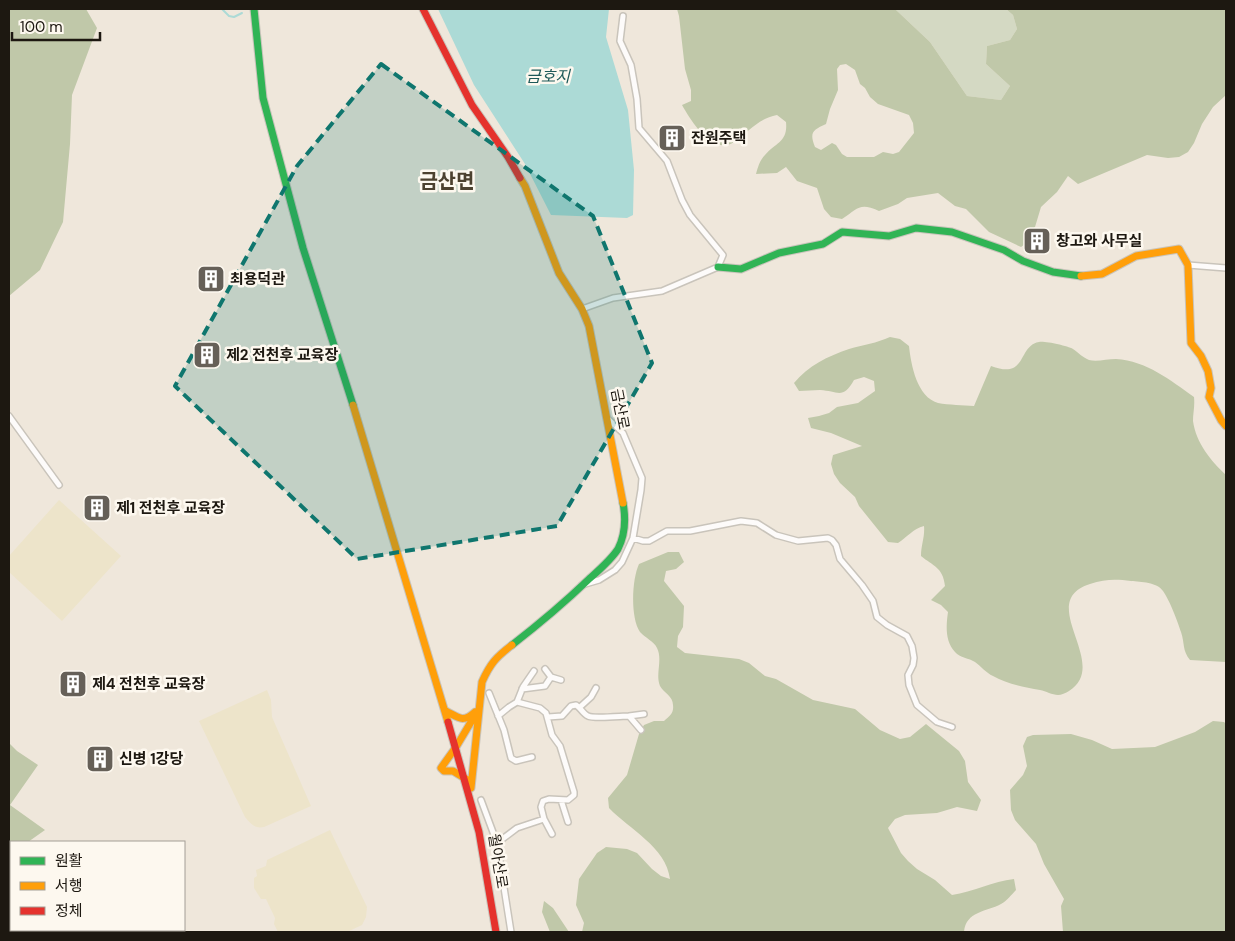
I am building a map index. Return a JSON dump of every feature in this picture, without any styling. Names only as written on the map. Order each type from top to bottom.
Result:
[{"type":"street","name":"월아산로","points":[[254,9],[263,98],[303,248],[371,462],[466,779],[480,832],[496,932]]},
{"type":"street","name":"금산로","points":[[423,9],[472,106],[525,186],[559,273],[582,309],[593,339],[625,512],[624,532],[616,550],[548,617],[495,658],[489,666],[482,682],[470,796]]},
{"type":"street","points":[[623,16],[620,41],[631,66],[637,98],[639,128],[668,161],[682,200],[690,215],[723,255],[718,266]]},
{"type":"street","points":[[582,309],[613,298],[662,291],[718,266],[741,269],[779,254],[823,244],[842,232],[889,236],[916,228],[952,232],[1004,250],[1023,261],[1053,272],[1082,276],[1102,274],[1136,256],[1179,249],[1188,265],[1191,343],[1201,356],[1208,371],[1211,388],[1209,397],[1226,426]]},
{"type":"street","points":[[1188,265],[1226,268]]},
{"type":"street","points":[[9,416],[59,485]]},
{"type":"street","points":[[582,585],[599,580],[615,570],[622,562],[633,538],[642,478],[623,433],[608,419]]},
{"type":"street","points":[[633,538],[649,541],[666,531],[690,531],[741,521],[757,523],[776,535],[798,541],[828,538],[832,540],[836,545],[840,559],[862,585],[872,601],[877,617],[907,636],[912,646],[914,658],[913,666],[908,675],[909,685],[918,705],[937,722],[952,727]]},
{"type":"street","points":[[545,669],[551,677],[562,680]]},
{"type":"street","points":[[517,702],[522,689],[534,671]]},
{"type":"street","points":[[522,689],[545,686],[551,677]]},
{"type":"street","points":[[580,707],[591,698],[596,688]]},
{"type":"street","points":[[489,693],[513,760],[520,761],[532,757]]},
{"type":"street","points":[[498,716],[509,706],[517,702],[540,708],[548,716],[551,732],[560,746],[574,792],[572,798],[543,801],[541,807],[544,819],[552,834]]},
{"type":"street","points":[[548,716],[562,716],[573,705],[580,707],[585,714],[593,718],[644,714]]},
{"type":"street","points":[[445,711],[460,719],[468,718],[478,710]]},
{"type":"street","points":[[466,779],[460,774],[449,770],[444,771],[441,768],[478,710]]},
{"type":"street","points":[[629,716],[641,730]]},
{"type":"street","points":[[481,800],[497,843],[510,932]]},
{"type":"street","points":[[561,800],[568,822]]},
{"type":"street","points":[[497,843],[517,828],[544,819]]},
{"type":"highlighted area","points":[[381,64],[593,216],[652,363],[557,526],[357,559],[175,386],[297,166]]},
{"type":"green space","points":[[9,9],[86,9],[97,28],[72,95],[63,222],[40,270],[9,296]]},
{"type":"green space","points":[[677,9],[895,9],[930,42],[967,96],[1001,100],[1010,86],[986,64],[987,46],[1010,40],[1017,29],[1013,15],[1006,9],[1226,9],[1226,95],[1213,107],[1188,152],[1179,157],[1168,158],[1147,155],[1078,184],[1068,176],[1057,192],[1041,207],[1035,227],[1030,231],[1029,241],[1021,247],[989,232],[966,209],[955,206],[938,193],[907,198],[898,204],[879,211],[867,207],[859,208],[842,219],[831,217],[824,209],[817,188],[797,181],[786,167],[777,173],[756,174],[763,157],[783,138],[786,122],[777,115],[765,119],[734,142],[726,145],[711,141],[704,135],[691,120],[682,105],[691,101],[691,90],[685,69]],"holes":[[[846,64],[855,70],[860,84],[878,104],[909,115],[913,123],[914,133],[899,152],[893,154],[883,152],[874,157],[847,157],[832,143],[821,150],[815,147],[812,138],[813,132],[826,124],[838,90],[837,69],[840,65]]]},
{"type":"green space","points":[[895,9],[1006,9],[1013,15],[1017,29],[1010,40],[987,46],[986,64],[1010,86],[1001,100],[967,96],[930,42]]},
{"type":"green space","points":[[890,337],[900,339],[909,346],[911,362],[920,387],[931,400],[938,403],[974,406],[991,366],[1011,369],[1017,366],[1027,349],[1039,342],[1073,349],[1089,360],[1116,359],[1138,363],[1158,372],[1194,397],[1193,421],[1197,437],[1210,458],[1226,475],[1226,662],[1190,660],[1173,611],[1160,588],[1148,583],[1126,580],[1101,581],[1090,584],[1075,593],[1069,605],[1070,619],[1083,665],[1080,679],[1069,691],[1061,695],[1004,681],[990,675],[975,662],[957,654],[949,643],[947,628],[948,612],[941,605],[931,600],[945,586],[940,571],[921,556],[924,526],[913,531],[898,543],[888,542],[859,506],[855,497],[840,483],[834,474],[831,464],[833,455],[862,446],[831,433],[811,428],[808,418],[829,413],[837,407],[858,403],[875,391],[874,381],[864,377],[854,380],[847,390],[840,393],[820,390],[799,391],[794,383],[812,367],[826,358]]},
{"type":"green space","points":[[668,552],[679,552],[684,562],[676,569],[666,571],[664,581],[684,606],[683,627],[678,636],[677,647],[685,653],[739,659],[749,663],[765,676],[776,679],[813,700],[855,709],[880,730],[900,739],[910,737],[926,724],[959,751],[965,761],[968,782],[981,800],[977,811],[957,807],[937,813],[905,815],[895,819],[888,828],[901,853],[908,861],[952,895],[1014,879],[1016,890],[1007,900],[973,916],[966,925],[964,932],[582,932],[584,923],[576,905],[579,879],[597,853],[606,847],[627,849],[637,853],[652,869],[661,876],[670,879],[662,857],[646,839],[609,808],[608,798],[627,775],[639,734],[644,725],[654,721],[664,721],[673,710],[672,699],[660,686],[658,677],[659,653],[652,641],[640,632],[633,608],[635,579],[639,564]]},
{"type":"green space","points":[[1213,721],[1226,724],[1226,932],[1063,932],[1061,906],[1064,899],[1044,864],[1036,844],[1015,820],[1011,810],[1010,790],[1023,775],[1027,766],[1023,746],[1027,737],[1033,735],[1071,734],[1092,740],[1112,749],[1155,747],[1195,732]]},
{"type":"green space","points":[[9,743],[17,751],[38,765],[10,805],[45,830],[29,841],[10,841],[9,856]]},
{"type":"green space","points":[[9,901],[10,931],[80,932],[9,932]]},
{"type":"green space","points":[[544,901],[553,908],[569,932],[550,932],[542,912]]},
{"type":"sand","points":[[59,500],[121,556],[62,621],[9,572],[9,556]]},
{"type":"sand","points":[[267,690],[271,700],[272,717],[311,806],[264,827],[258,827],[249,822],[245,817],[199,721]]},
{"type":"sand","points":[[330,830],[367,907],[366,917],[362,925],[347,932],[278,932],[274,924],[275,918],[266,899],[261,899],[254,888],[254,878],[257,876],[256,870],[266,866],[267,860]]},
{"type":"water","name":"금호지","points":[[438,9],[609,9],[606,37],[628,110],[634,170],[633,215],[627,218],[551,215],[525,164],[474,85]]},
{"type":"waterway","points":[[222,9],[229,16],[234,17],[242,13]]},
{"type":"traffic: fast","points":[[254,9],[263,98],[303,248],[353,405]]},
{"type":"traffic: fast","points":[[718,267],[741,269],[779,253],[823,244],[842,232],[889,236],[916,228],[952,232],[1004,250],[1023,261],[1053,272],[1081,276]]},
{"type":"traffic: fast","points":[[512,645],[570,597],[615,553],[620,544],[625,521],[623,503]]},
{"type":"traffic: slow","points":[[520,178],[525,186],[559,273],[582,309],[589,326],[623,503]]},
{"type":"traffic: slow","points":[[1081,276],[1102,274],[1136,256],[1179,249],[1188,265],[1191,343],[1201,356],[1208,371],[1211,388],[1209,397],[1226,426]]},
{"type":"traffic: slow","points":[[353,405],[448,722]]},
{"type":"traffic: slow","points":[[471,788],[482,682],[494,661],[512,645]]},
{"type":"traffic: slow","points":[[446,711],[461,718],[475,712]]},
{"type":"traffic: slow","points":[[466,779],[453,771],[444,771],[441,768],[477,712]]},
{"type":"traffic: jam","points":[[423,9],[472,105],[508,157],[520,178]]},
{"type":"traffic: jam","points":[[448,722],[479,832],[496,932]]},
{"type":"place","name":"잔원주택","points":[[672,138]]},
{"type":"place","name":"창고와 사무실","points":[[1037,241]]},
{"type":"place","name":"최용덕관","points":[[211,279]]},
{"type":"place","name":"제2 전천후 교육장","points":[[207,355]]},
{"type":"place","name":"제1 전천후 교육장","points":[[97,508]]},
{"type":"place","name":"제4 전천후 교육장","points":[[73,684]]},
{"type":"place","name":"신병 1강당","points":[[100,759]]},
{"type":"district","name":"금산면","points":[[447,181]]}]
